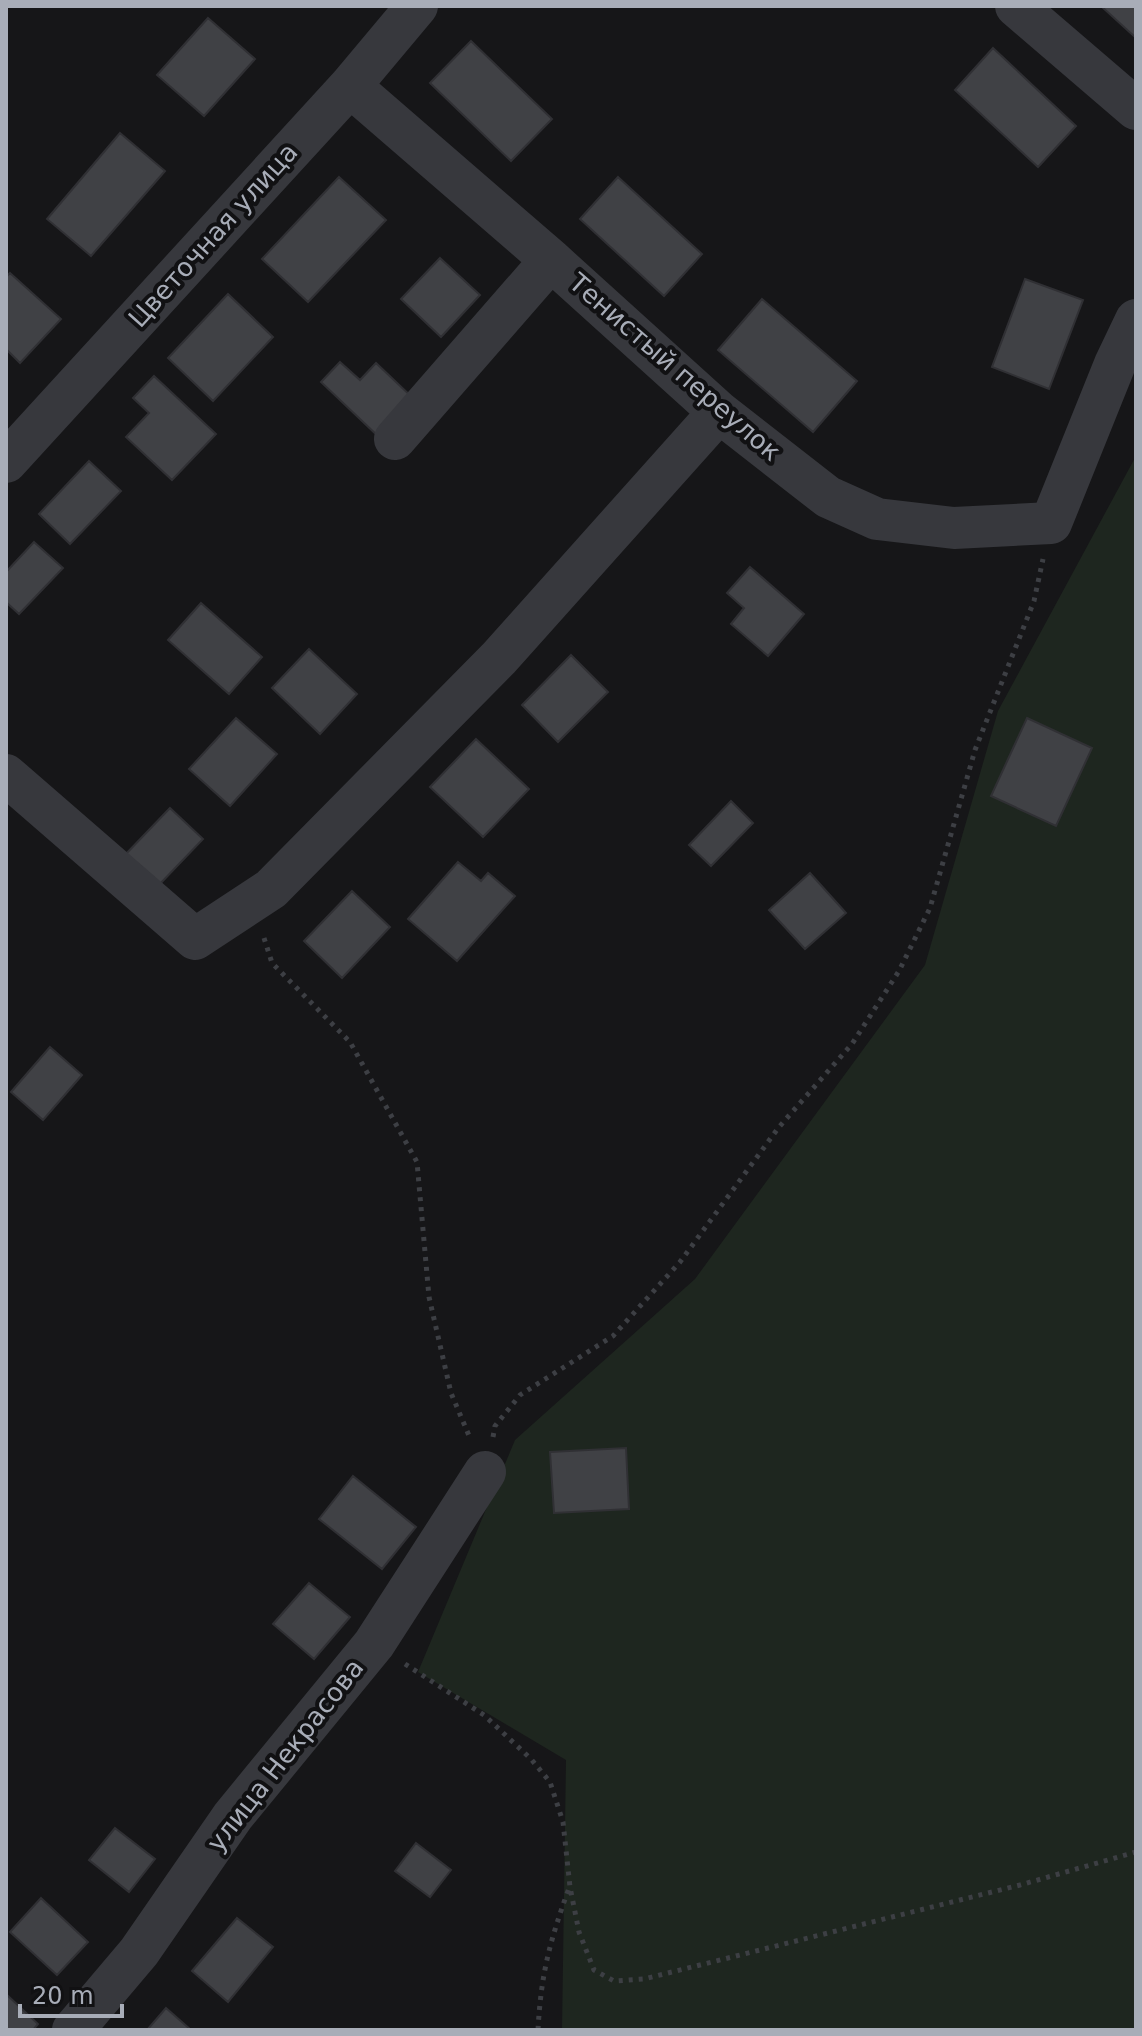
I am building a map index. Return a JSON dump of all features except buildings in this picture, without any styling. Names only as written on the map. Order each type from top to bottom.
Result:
[{"type":"street","name":"Цветочная улица","points":[[6,462],[350,86],[417,6]]},
{"type":"street","points":[[1016,6],[1136,109]]},
{"type":"street","name":"Тенистый переулок","points":[[350,86],[551,260],[719,412],[828,497],[877,519],[954,528],[1051,523]]},
{"type":"street","points":[[395,439],[551,260]]},
{"type":"street","points":[[1051,523],[1136,320]]},
{"type":"street","points":[[6,775],[195,939],[271,889],[499,658],[719,412]]},
{"type":"street","name":"улица Некрасова","points":[[73,2030],[139,1952],[233,1816],[374,1644],[485,1472]]},
{"type":"path","points":[[485,1472],[495,1426],[520,1395],[613,1336],[680,1262],[779,1127],[852,1044],[899,971],[930,908],[975,750],[1034,601],[1051,523]]},
{"type":"path","points":[[252,902],[272,963],[350,1042],[417,1162],[429,1297],[451,1393],[485,1472]]},
{"type":"path","points":[[374,1644],[484,1715],[531,1759],[550,1782],[563,1822],[570,1887],[579,1932],[594,1970],[614,1981],[644,1979],[875,1922],[1136,1852]]},
{"type":"path","points":[[538,2030],[540,1985],[549,1942],[570,1887]]},
{"type":"shaded area","points":[[1136,456],[1136,2030],[562,2030],[566,1760],[418,1672],[515,1440],[695,1279],[925,965],[998,711]]}]
